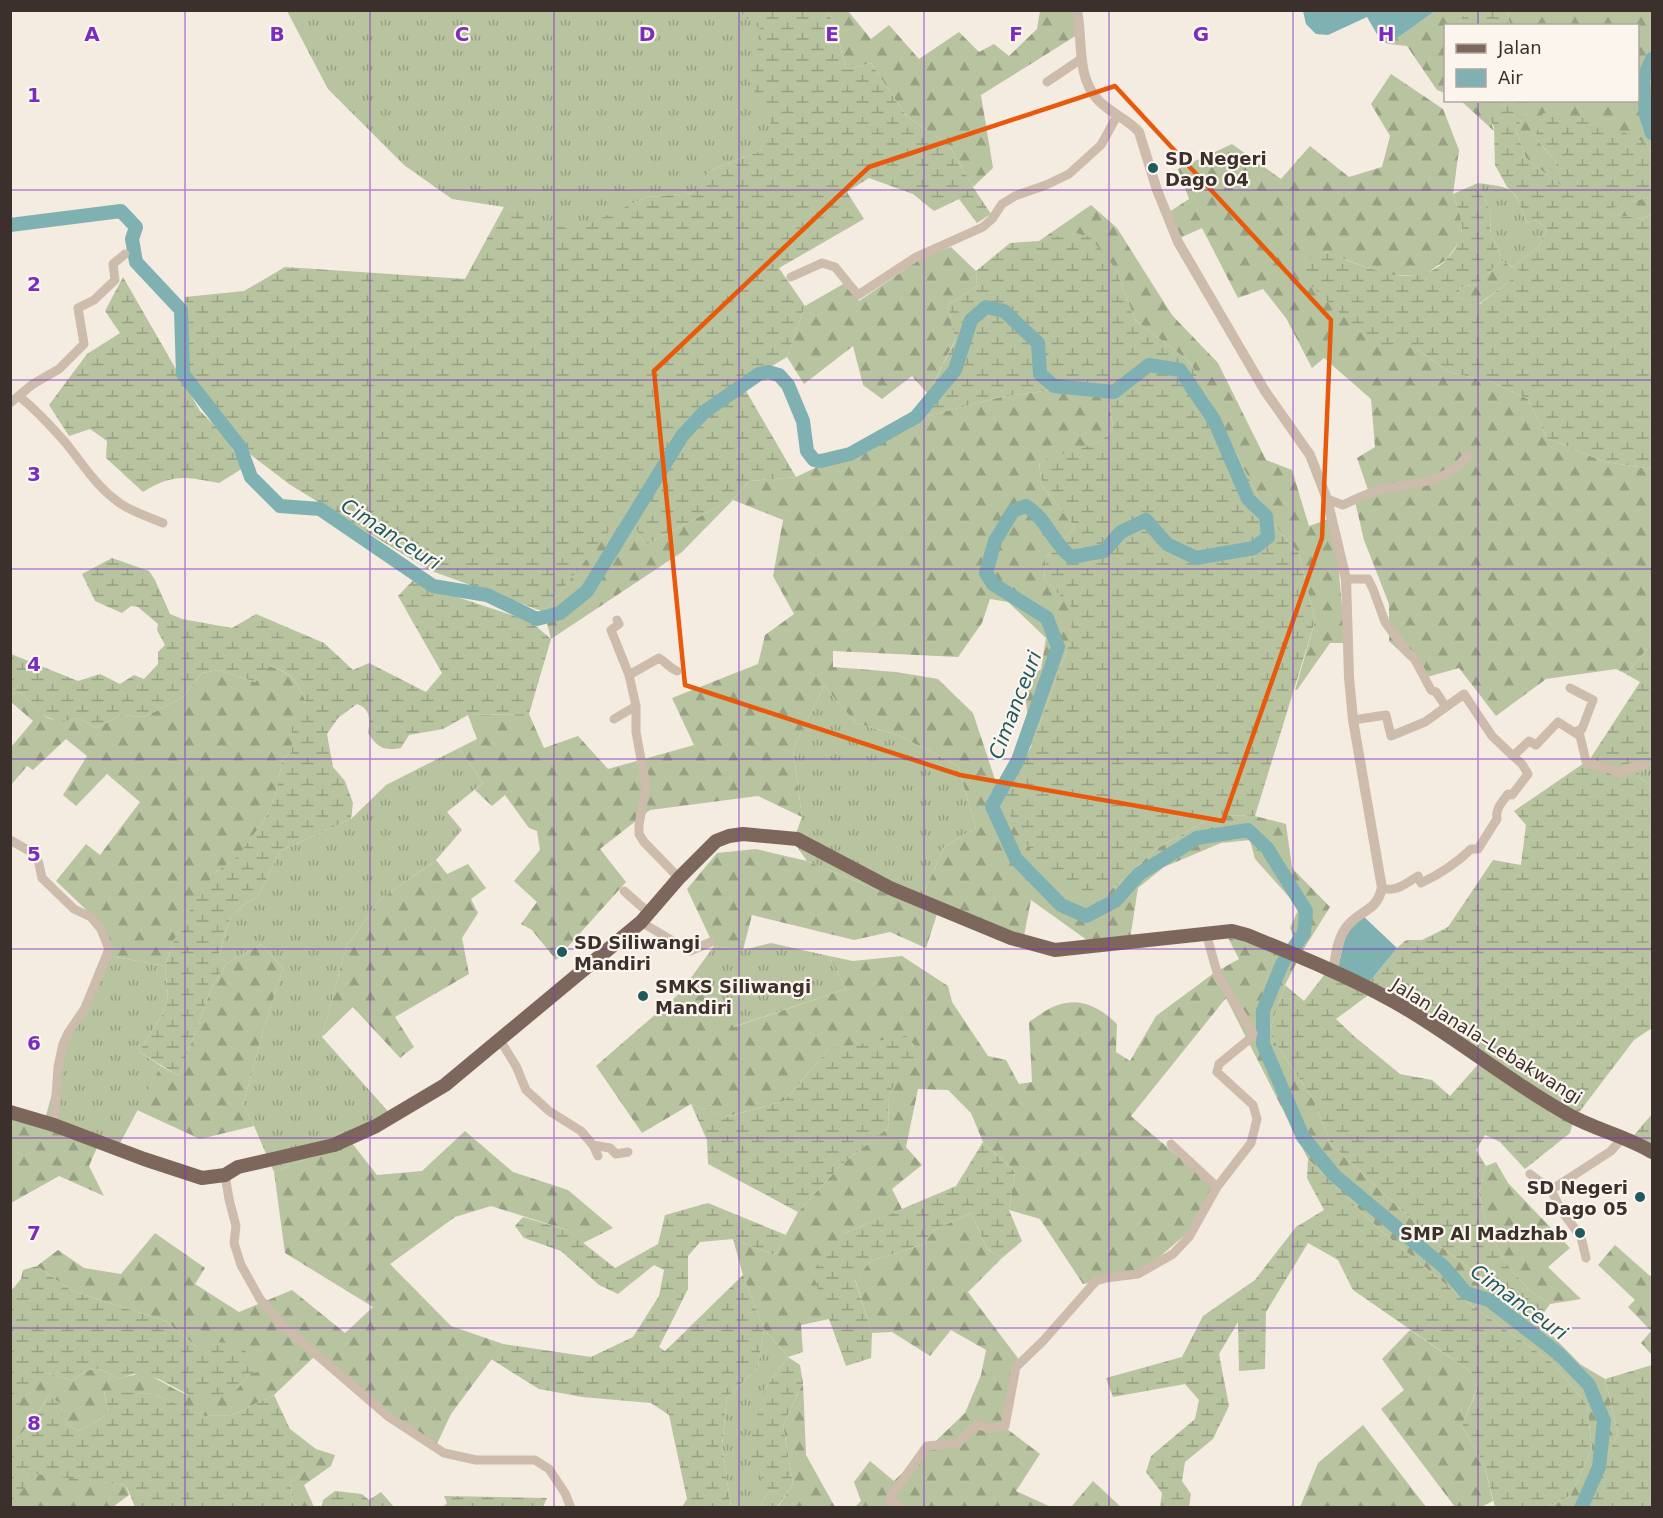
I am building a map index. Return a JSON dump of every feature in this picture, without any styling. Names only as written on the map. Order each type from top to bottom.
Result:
[{"type":"main road","points":[[10,1112],[54,1125],[144,1160],[202,1178],[225,1175],[238,1167],[334,1145],[376,1126],[445,1085],[645,917],[716,841],[729,836],[743,834],[797,839],[890,888],[1036,946],[1055,950],[1206,933]]},
{"type":"main road","name":"Jalan Janala–Lebakwangi","points":[[1206,933],[1232,931],[1333,972],[1393,1001],[1516,1084],[1571,1117],[1623,1137],[1653,1152]]},
{"type":"street","points":[[1077,10],[1081,59],[1093,94],[1139,132],[1157,190],[1178,242],[1265,391],[1310,455],[1327,499],[1346,579],[1349,676],[1353,720],[1382,888],[1373,908],[1350,923],[1338,943],[1333,972]]},
{"type":"street","points":[[1047,82],[1081,59]]},
{"type":"street","points":[[791,277],[822,262],[835,267],[858,295],[916,257],[983,227],[992,219],[1002,204],[1015,196],[1069,174],[1101,145],[1117,116]]},
{"type":"street","points":[[10,403],[33,384],[59,369],[84,344],[78,308],[94,300],[115,280],[113,264],[125,254]]},
{"type":"street","points":[[19,396],[36,410],[86,472],[108,494],[122,505],[163,523]]},
{"type":"street","points":[[1327,499],[1343,505],[1382,489],[1436,480],[1453,471],[1468,455]]},
{"type":"street","points":[[1346,579],[1368,579],[1385,622],[1414,658],[1431,690],[1436,692],[1446,707]]},
{"type":"street","points":[[617,620],[619,624],[611,630],[629,675],[636,706],[636,732],[646,786],[639,834],[679,878]]},
{"type":"street","points":[[629,675],[659,658],[667,667],[677,670]]},
{"type":"street","points":[[1570,688],[1593,700],[1582,729],[1575,732]]},
{"type":"street","points":[[1353,720],[1386,715],[1391,736],[1425,722],[1464,694],[1492,736],[1522,764],[1528,774],[1512,795],[1508,794],[1499,806],[1495,813],[1497,819],[1478,849],[1471,849],[1439,875],[1421,883],[1418,876],[1400,887],[1388,890],[1382,888]]},
{"type":"street","points":[[614,719],[636,706]]},
{"type":"street","points":[[1513,756],[1529,741],[1536,745],[1558,722],[1580,736],[1588,763],[1620,774],[1625,769],[1644,765]]},
{"type":"street","points":[[10,840],[35,854],[42,878],[74,909],[91,917],[101,929],[109,949],[86,1008],[63,1044],[57,1077],[54,1125]]},
{"type":"street","points":[[624,891],[645,917],[690,951],[711,942]]},
{"type":"street","points":[[901,1508],[889,1499],[927,1446],[958,1443],[977,1425],[989,1428],[1005,1426],[1016,1367],[1043,1341],[1096,1281],[1138,1274],[1173,1254],[1189,1237],[1217,1187],[1251,1143],[1257,1119],[1253,1105],[1217,1072],[1219,1064],[1253,1034],[1218,976],[1206,933]]},
{"type":"street","points":[[500,1040],[516,1066],[526,1090],[549,1111],[581,1131],[593,1145],[598,1156]]},
{"type":"street","points":[[1551,1190],[1611,1151],[1623,1137]]},
{"type":"street","points":[[1171,1144],[1217,1187]]},
{"type":"street","points":[[593,1145],[610,1148],[616,1154],[628,1152]]},
{"type":"street","points":[[1530,1174],[1551,1190],[1561,1210],[1581,1237],[1586,1258]]},
{"type":"street","points":[[225,1175],[236,1226],[234,1243],[241,1265],[260,1299],[282,1324],[389,1417],[444,1453],[476,1460],[535,1460],[549,1469],[565,1493],[571,1508]]},
{"type":"highlighted area","points":[[1115,86],[1331,320],[1322,538],[1223,821],[960,775],[685,685],[654,371],[869,167]]},
{"type":"green space","points":[[1466,10],[1507,11],[1510,24],[1459,24]]},
{"type":"green space","points":[[287,11],[738,11],[765,32],[748,77],[772,122],[760,151],[709,171],[695,193],[646,197],[574,232],[504,207],[452,199],[404,165],[328,89]]},
{"type":"green space","points":[[738,11],[827,11],[835,25],[846,70],[871,63],[906,116],[949,145],[991,214],[977,223],[959,199],[934,211],[913,194],[869,178],[847,192],[864,219],[779,268],[805,306],[787,357],[742,384],[796,477],[750,481],[733,499],[645,545],[626,510],[544,612],[429,570],[289,484],[251,455],[188,370],[185,297],[244,291],[285,267],[465,279],[504,207],[574,231],[646,197],[694,193],[709,171],[760,151],[771,122],[747,77],[764,32]]},
{"type":"green space","points":[[827,11],[848,11],[871,39],[889,25],[919,59],[959,32],[979,52],[994,44],[1009,56],[1037,29],[1040,11],[1075,11],[1077,35],[981,95],[993,168],[973,187],[949,145],[906,116],[871,63],[846,70],[835,25]]},
{"type":"green space","points":[[1435,11],[1466,11],[1459,24],[1444,24],[1444,93],[1437,90],[1407,46],[1389,44]]},
{"type":"green space","points":[[1507,11],[1652,11],[1652,154],[1646,143],[1535,138],[1554,159],[1565,189],[1526,158],[1516,130],[1530,102],[1639,102],[1639,24],[1510,24]]},
{"type":"green space","points":[[1391,74],[1443,109],[1459,150],[1453,194],[1461,217],[1461,239],[1447,259],[1423,276],[1386,275],[1326,252],[1389,348],[1414,347],[1449,372],[1492,382],[1528,399],[1547,438],[1605,462],[1652,469],[1652,643],[1626,674],[1616,669],[1546,679],[1496,716],[1459,668],[1427,677],[1389,641],[1389,604],[1364,540],[1354,497],[1368,490],[1357,458],[1375,447],[1371,399],[1324,358],[1312,368],[1286,318],[1263,289],[1238,298],[1202,228],[1180,238],[1169,212],[1189,199],[1178,169],[1232,144],[1281,179],[1310,146],[1349,177],[1382,167],[1390,136],[1371,104]]},
{"type":"green space","points":[[1462,102],[1479,102],[1489,117],[1494,131]]},
{"type":"green space","points":[[1479,102],[1530,102],[1516,130],[1526,158],[1564,188],[1554,159],[1535,138],[1543,113],[1596,119],[1646,143],[1652,154],[1652,196],[1599,212],[1642,219],[1652,214],[1652,469],[1605,462],[1547,438],[1528,399],[1492,382],[1449,372],[1414,347],[1389,349],[1362,334],[1305,280],[1302,267],[1311,257],[1324,253],[1399,276],[1425,274],[1437,268],[1454,250],[1461,234],[1461,220],[1453,194],[1478,183],[1491,213],[1490,235],[1497,246],[1501,261],[1477,284],[1461,287],[1457,297],[1480,304],[1521,272],[1513,267],[1539,246],[1547,228],[1535,220],[1527,223],[1516,196],[1507,187],[1495,165],[1494,127]]},
{"type":"green space","points":[[1478,183],[1500,186],[1512,191],[1527,223],[1535,220],[1547,228],[1539,246],[1513,267],[1501,261],[1497,246],[1490,235],[1491,213]]},
{"type":"green space","points":[[1652,196],[1652,214],[1642,219],[1597,212]]},
{"type":"green space","points":[[1091,205],[1117,228],[1172,315],[1218,363],[1266,460],[1292,470],[1309,526],[1329,519],[1337,549],[1345,643],[1330,643],[1297,690],[1295,690],[1315,621],[1299,554],[1269,518],[1190,362],[1135,320],[1116,269],[1039,241]]},
{"type":"green space","points":[[1073,232],[1090,237],[1116,269],[1135,320],[1190,362],[1269,518],[1299,554],[1315,621],[1255,816],[1216,815],[1156,849],[1114,888],[1083,903],[1038,864],[1002,801],[1031,747],[1068,647],[1074,610],[1044,579],[1046,557],[1075,527],[1042,486],[1039,462],[1101,441],[1113,428],[1108,395],[1065,388],[1001,397],[919,418],[928,394],[955,341],[948,305],[977,286],[976,271],[1010,243],[1039,241]]},
{"type":"green space","points":[[951,247],[976,271],[977,286],[948,305],[955,340],[928,394],[912,376],[882,399],[863,385],[853,346],[804,384],[787,357],[805,306],[845,283],[859,301],[926,255]]},
{"type":"green space","points":[[1501,261],[1522,272],[1479,304],[1457,297],[1461,287],[1477,284]]},
{"type":"green space","points":[[123,277],[200,411],[226,437],[243,468],[219,483],[180,478],[163,482],[143,492],[106,458],[107,441],[90,429],[69,436],[49,405],[87,354],[120,333],[105,311]]},
{"type":"green space","points":[[1065,388],[1108,395],[1113,428],[1101,441],[1039,463],[1042,486],[1075,527],[1046,557],[1044,579],[1075,610],[1068,647],[1031,747],[1024,683],[1041,669],[1046,638],[1008,602],[990,599],[982,623],[958,657],[833,651],[833,667],[896,672],[938,679],[973,713],[1002,801],[1114,888],[1156,849],[1216,815],[1255,816],[1286,824],[1292,868],[1330,907],[1285,985],[1269,1033],[1314,1101],[1331,1144],[1439,1245],[1538,1321],[1580,1364],[1605,1379],[1618,1433],[1583,1507],[1546,1507],[1570,1496],[1592,1449],[1587,1405],[1553,1363],[1472,1306],[1380,1230],[1308,1159],[1226,998],[1131,1116],[1217,1190],[1193,1228],[1141,1273],[1083,1284],[1040,1219],[1009,1210],[1015,1172],[983,1142],[971,1113],[948,1090],[918,1089],[906,1147],[922,1165],[892,1189],[902,1209],[843,1234],[829,1319],[801,1325],[803,1352],[788,1357],[764,1329],[743,1275],[733,1239],[775,1255],[798,1212],[841,1165],[889,1127],[888,1098],[900,1071],[925,1056],[829,1049],[784,1101],[725,1117],[691,1104],[642,1133],[596,1066],[680,993],[693,975],[734,1027],[846,989],[829,956],[853,961],[902,956],[948,986],[952,1002],[988,1056],[1006,1060],[1019,1084],[1032,1082],[1029,1022],[1051,1008],[1067,1003],[1083,1003],[1104,1013],[1117,1024],[1116,1052],[1130,1061],[1156,1016],[1214,973],[1239,959],[1224,930],[1301,952],[1290,928],[1299,908],[1255,859],[1250,840],[1221,843],[1164,867],[1138,888],[1130,939],[1098,948],[1031,900],[1022,946],[937,914],[926,948],[890,932],[854,940],[752,915],[743,950],[714,946],[687,889],[717,853],[756,849],[807,861],[918,907],[944,847],[976,828],[958,766],[898,735],[856,723],[824,686],[793,749],[802,817],[758,796],[650,810],[600,849],[626,882],[556,960],[532,930],[521,924],[537,902],[514,881],[540,850],[537,831],[529,828],[505,795],[492,806],[475,790],[483,783],[459,748],[477,739],[468,715],[529,714],[544,748],[578,736],[608,769],[694,745],[672,698],[758,664],[765,635],[794,614],[773,576],[783,520],[733,500],[682,552],[551,639],[544,612],[626,509],[645,545],[733,499],[750,481],[796,477],[919,418],[1001,397]]},
{"type":"green space","points":[[112,558],[149,571],[170,614],[182,619],[232,628],[256,614],[324,643],[353,670],[369,663],[426,692],[442,673],[398,596],[418,575],[439,591],[530,621],[551,639],[529,714],[468,715],[443,729],[409,735],[401,748],[390,749],[378,745],[368,733],[368,716],[362,706],[357,704],[338,718],[327,734],[333,767],[345,781],[353,803],[351,819],[280,851],[258,896],[242,906],[230,918],[219,954],[227,963],[212,987],[179,1076],[139,1052],[162,1015],[168,998],[165,966],[174,940],[200,892],[216,872],[237,857],[265,819],[275,796],[283,758],[292,752],[292,726],[306,703],[293,679],[283,671],[270,666],[255,682],[219,670],[202,673],[182,698],[144,717],[121,715],[96,728],[79,718],[60,722],[40,714],[21,692],[11,694],[11,654],[78,681],[100,674],[120,684],[134,675],[144,679],[158,664],[158,652],[165,645],[157,630],[158,624],[138,607],[131,606],[122,613],[95,601],[82,574]]},
{"type":"green space","points":[[1652,643],[1652,761],[1637,776],[1652,786],[1652,1028],[1634,1040],[1574,1119],[1570,1133],[1525,1169],[1500,1142],[1485,1135],[1476,1150],[1486,1166],[1479,1193],[1488,1230],[1508,1266],[1531,1292],[1550,1304],[1538,1321],[1439,1245],[1331,1144],[1314,1101],[1269,1033],[1285,985],[1304,1001],[1328,970],[1366,986],[1406,940],[1422,940],[1448,927],[1493,860],[1521,865],[1526,825],[1514,811],[1590,759],[1640,682],[1626,674]],"holes":[[[1374,991],[1481,1061],[1450,1096],[1432,1080],[1400,1074],[1336,1019]]]},
{"type":"green space","points":[[269,666],[283,671],[293,679],[306,703],[293,726],[292,752],[283,758],[275,796],[265,819],[237,858],[216,872],[174,940],[165,966],[105,955],[101,924],[56,881],[86,844],[100,855],[140,802],[107,774],[76,806],[63,795],[87,756],[66,739],[33,770],[27,766],[11,785],[11,747],[33,721],[11,702],[11,694],[21,692],[46,717],[59,720],[79,718],[96,728],[121,715],[144,717],[182,698],[202,673],[219,670],[255,682]]},
{"type":"green space","points":[[824,686],[856,723],[898,735],[958,766],[976,828],[944,847],[918,907],[807,861],[793,841],[802,817],[793,749]]},
{"type":"green space","points":[[459,748],[483,783],[447,812],[462,830],[436,860],[380,900],[346,947],[322,1037],[393,1117],[351,1142],[274,1172],[243,1105],[283,968],[261,944],[227,963],[219,955],[230,918],[242,906],[258,896],[280,851],[351,819],[386,785]]},
{"type":"green space","points":[[1652,761],[1652,786],[1637,776]]},
{"type":"green space","points":[[436,860],[447,874],[468,864],[486,888],[471,899],[478,913],[462,938],[469,974],[395,1017],[414,1047],[400,1058],[353,1007],[322,1037],[346,947],[380,900]]},
{"type":"green space","points":[[771,943],[829,956],[846,989],[733,1027],[693,975],[714,946],[743,950]]},
{"type":"green space","points":[[261,944],[283,968],[243,1105],[254,1126],[200,1139],[137,1110],[161,1066],[179,1076],[212,987],[227,963]]},
{"type":"green space","points":[[105,955],[165,966],[168,998],[162,1015],[139,1052],[161,1066],[117,1149],[45,1119],[67,1040]]},
{"type":"green space","points":[[906,1036],[926,1057],[900,1072],[888,1098],[889,1127],[841,1165],[798,1212],[708,1164],[707,1140],[691,1104],[726,1117],[784,1101],[829,1049]]},
{"type":"green space","points":[[1652,1114],[1652,1153],[1629,1141]]},
{"type":"green space","points":[[11,1118],[99,1143],[89,1166],[104,1196],[59,1176],[11,1203]]},
{"type":"green space","points":[[465,1131],[513,1172],[568,1190],[613,1228],[583,1243],[567,1230],[491,1206],[455,1217],[390,1264],[451,1326],[503,1344],[451,1414],[434,1450],[314,1357],[274,1395],[232,1415],[204,1416],[153,1394],[104,1392],[108,1411],[101,1419],[78,1431],[68,1425],[48,1396],[34,1420],[11,1444],[11,1413],[39,1374],[48,1373],[73,1381],[85,1372],[95,1369],[119,1379],[140,1375],[149,1376],[189,1395],[199,1396],[236,1390],[250,1374],[197,1347],[166,1321],[72,1291],[37,1266],[58,1250],[84,1268],[121,1274],[155,1233],[205,1268],[195,1284],[239,1312],[292,1290],[345,1333],[373,1307],[285,1253],[274,1172],[351,1142],[377,1175],[422,1171]]},
{"type":"green space","points":[[983,1142],[1015,1172],[1009,1210],[1022,1241],[1002,1258],[987,1249],[971,1213],[934,1230],[924,1244],[871,1261],[855,1280],[872,1333],[871,1358],[846,1366],[812,1272],[843,1234],[956,1186]]},
{"type":"green space","points":[[1308,1159],[1380,1230],[1472,1306],[1553,1363],[1587,1405],[1592,1449],[1570,1496],[1546,1507],[1495,1507],[1484,1464],[1462,1426],[1477,1390],[1470,1371],[1353,1290],[1338,1260],[1308,1243],[1266,1312],[1265,1369],[1239,1371],[1238,1322],[1219,1354],[1229,1406],[1213,1439],[1185,1462],[1182,1481],[1191,1494],[1189,1507],[1160,1507],[1162,1493],[1146,1472],[1151,1456],[1195,1419],[1199,1400],[1185,1384],[1113,1397],[1106,1378],[1182,1357],[1203,1316],[1255,1280],[1296,1227],[1324,1210],[1307,1178]]},
{"type":"green space","points":[[1496,1162],[1508,1183],[1570,1248],[1548,1267],[1581,1299],[1550,1304],[1531,1292],[1508,1266],[1488,1230],[1479,1193],[1486,1166]]},
{"type":"green space","points":[[708,1203],[786,1235],[775,1255],[733,1239],[700,1242],[688,1256],[688,1289],[659,1347],[665,1351],[743,1275],[764,1329],[758,1367],[727,1398],[722,1445],[731,1507],[682,1507],[687,1499],[669,1415],[651,1403],[582,1397],[539,1389],[491,1359],[503,1344],[591,1357],[633,1337],[659,1296],[664,1270],[654,1265],[618,1294],[599,1285],[561,1251],[524,1238],[515,1226],[523,1217],[567,1230],[615,1268],[658,1244],[665,1215]]},
{"type":"green space","points":[[971,1213],[987,1249],[1002,1258],[968,1292],[1020,1361],[1007,1429],[1040,1454],[1016,1491],[1051,1507],[855,1507],[861,1501],[854,1482],[870,1461],[894,1481],[965,1413],[981,1375],[986,1350],[951,1330],[930,1356],[892,1332],[872,1333],[855,1279],[871,1261],[924,1244],[934,1230]]},
{"type":"green space","points":[[1615,1245],[1650,1276],[1652,1275],[1651,1354],[1641,1343],[1651,1331],[1628,1307],[1635,1300],[1598,1265]]},
{"type":"green space","points":[[37,1266],[72,1291],[166,1321],[197,1347],[203,1343],[212,1342],[238,1346],[248,1353],[263,1371],[250,1374],[236,1390],[210,1400],[191,1396],[159,1379],[133,1374],[119,1379],[95,1369],[85,1372],[73,1381],[48,1373],[39,1375],[11,1415],[11,1291],[21,1279],[23,1270]]},
{"type":"green space","points":[[764,1329],[788,1357],[764,1390],[769,1491],[759,1507],[731,1507],[722,1445],[727,1398],[758,1367]]},
{"type":"green space","points":[[1410,1330],[1470,1371],[1477,1389],[1462,1426],[1484,1464],[1493,1501],[1481,1507],[1455,1507],[1381,1409],[1404,1390],[1382,1359]]},
{"type":"green space","points":[[788,1357],[800,1365],[803,1383],[783,1425],[793,1484],[777,1507],[759,1507],[769,1491],[747,1454],[764,1390]]},
{"type":"green space","points":[[1652,1365],[1652,1507],[1583,1507],[1618,1433],[1605,1379]]},
{"type":"green space","points":[[803,1383],[806,1455],[835,1507],[777,1508],[793,1484],[783,1425]]},
{"type":"green space","points":[[104,1391],[153,1394],[205,1416],[232,1415],[274,1395],[290,1429],[316,1449],[318,1458],[290,1482],[293,1503],[298,1507],[135,1507],[126,1485],[35,1474],[11,1505],[11,1444],[34,1420],[48,1396],[64,1405],[62,1416],[68,1425],[78,1431],[101,1419],[108,1411]]},
{"type":"green space","points":[[1363,1425],[1426,1507],[1300,1507],[1318,1463]]},
{"type":"green space","points":[[316,1449],[335,1455],[331,1466],[304,1485],[314,1507],[298,1507],[293,1503],[290,1482],[317,1458]]},
{"type":"green space","points":[[35,1473],[126,1485],[129,1495],[113,1507],[11,1508],[10,1505]]},
{"type":"green space","points":[[1093,1481],[1121,1507],[1071,1507]]},
{"type":"green space","points":[[335,1491],[362,1494],[369,1500],[381,1492],[394,1507],[322,1507],[323,1500]]},
{"type":"green space","points":[[444,1496],[547,1498],[543,1507],[443,1507],[447,1503]]},
{"type":"water","points":[[1303,10],[1435,11],[1389,44],[1381,41],[1367,17],[1328,35],[1316,34],[1306,24]]},
{"type":"water","points":[[1361,914],[1397,948],[1366,986],[1337,972],[1348,925]]},
{"type":"waterway","name":"Cimanceuri","points":[[1652,59],[1643,79],[1646,115],[1652,133]]},
{"type":"waterway","name":"Cimanceuri","points":[[10,225],[121,211],[136,227],[132,239],[136,262],[181,310],[183,374],[240,447],[251,477],[280,506],[320,509],[433,586],[487,595],[537,619],[560,613],[587,591],[682,436],[704,412],[759,374],[768,372],[779,375],[788,385],[803,421],[807,451],[814,460],[821,461],[850,454],[916,417],[955,370],[971,320],[986,307],[1004,311],[1038,343],[1040,374],[1054,386],[1114,392],[1149,365],[1180,370],[1214,420],[1248,499],[1266,516],[1268,537],[1254,548],[1196,558],[1167,544],[1146,520],[1121,532],[1104,551],[1071,557],[1033,511],[1026,506],[1013,511],[995,541],[986,573],[993,584],[1047,618],[1058,647],[1018,760],[992,806],[1016,859],[1061,905],[1086,916],[1115,901],[1139,874],[1197,838],[1248,830],[1267,848],[1306,911],[1304,933],[1282,964],[1263,1011],[1263,1044],[1303,1137],[1334,1175],[1444,1267],[1466,1293],[1489,1300],[1559,1354],[1589,1385],[1604,1421],[1599,1467],[1581,1508]]},
{"type":"place","name":"SD Negeri Dago 04","points":[[1153,168]]},
{"type":"place","name":"SD Siliwangi Mandiri","points":[[562,952]]},
{"type":"place","name":"SMKS Siliwangi Mandiri","points":[[643,996]]},
{"type":"place","name":"SD Negeri Dago 05","points":[[1640,1197]]},
{"type":"place","name":"SMP Al Madzhab","points":[[1580,1233]]}]
